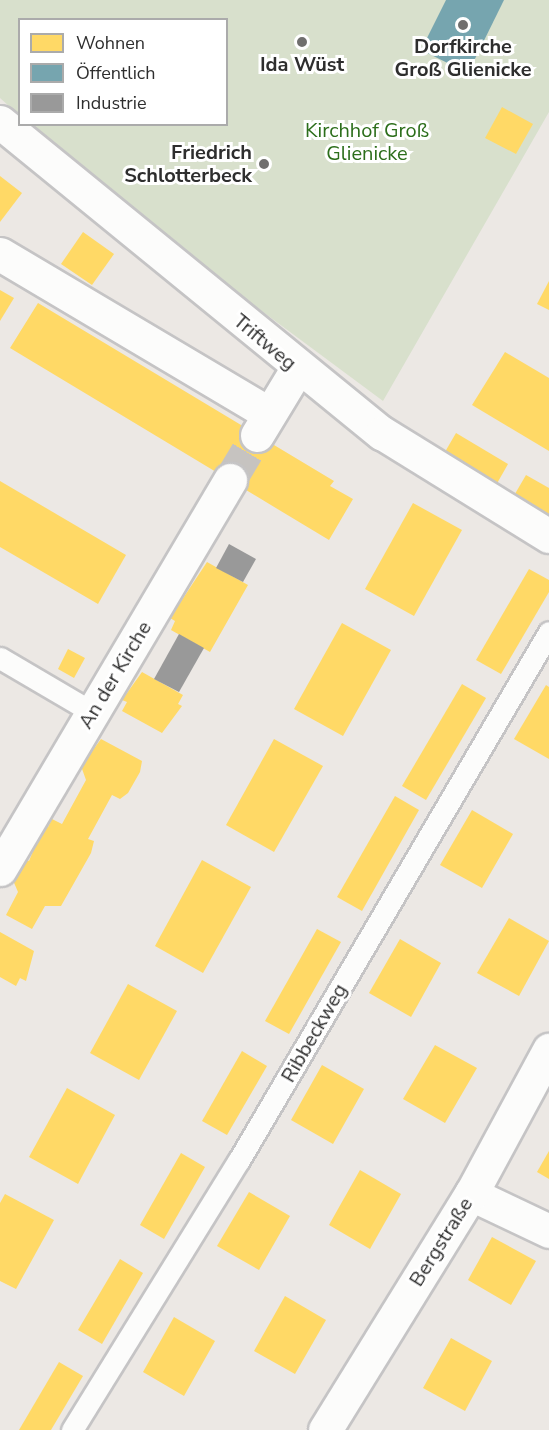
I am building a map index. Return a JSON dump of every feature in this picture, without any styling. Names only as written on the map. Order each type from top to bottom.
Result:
[{"type":"street","name":"Triftweg","points":[[0,122],[297,369],[382,433],[549,536]]},
{"type":"street","points":[[0,254],[263,424],[297,369]]},
{"type":"street","name":"An der Kirche","points":[[0,869],[230,480]]},
{"type":"street","name":"Bergstraße","points":[[325,1430],[471,1194],[549,1050]]},
{"type":"street","points":[[471,1194],[549,1231]]},
{"type":"lane","name":"Ribbeckweg","points":[[72,1430],[239,1160],[549,632]]},
{"type":"lane","points":[[0,658],[92,712]]},
{"type":"green space","name":"Kirchhof Groß Glienicke","points":[[0,0],[549,0],[549,112],[383,401],[197,263],[32,126],[228,126],[228,18],[18,18],[18,114],[0,98]]},
{"type":"building: Wohnen","points":[[502,107],[533,124],[516,154],[485,138]]},
{"type":"building: Wohnen","points":[[0,176],[22,193],[0,222]]},
{"type":"building: Wohnen","points":[[83,232],[114,254],[92,285],[61,264]]},
{"type":"building: Wohnen","points":[[549,281],[549,310],[537,304]]},
{"type":"building: Wohnen","points":[[0,290],[14,298],[0,321]]},
{"type":"building: Wohnen","points":[[38,303],[334,481],[330,486],[353,499],[329,540],[10,348]]},
{"type":"building: Wohnen","points":[[505,352],[549,378],[549,451],[472,405]]},
{"type":"building: Wohnen","points":[[456,433],[508,464],[495,487],[442,457]]},
{"type":"building: Wohnen","points":[[526,475],[549,488],[549,519],[512,499]]},
{"type":"building: Wohnen","points":[[0,481],[126,555],[98,604],[0,547]]},
{"type":"building: Wohnen","points":[[413,503],[462,530],[414,616],[365,589]]},
{"type":"building: Wohnen","points":[[207,562],[248,585],[210,652],[171,630],[175,621],[170,618]]},
{"type":"building: Wohnen","points":[[529,569],[549,580],[549,592],[501,674],[476,660]]},
{"type":"building: Wohnen","points":[[342,623],[391,650],[343,736],[294,709]]},
{"type":"building: Wohnen","points":[[68,649],[85,658],[74,678],[58,669]]},
{"type":"building: Wohnen","points":[[142,672],[183,695],[178,704],[182,706],[162,733],[122,711],[127,702],[122,700]]},
{"type":"building: Wohnen","points":[[462,684],[486,698],[426,800],[402,786]]},
{"type":"building: Wohnen","points":[[546,685],[549,687],[549,759],[514,739]]},
{"type":"building: Wohnen","points":[[101,739],[142,761],[140,772],[128,793],[120,799],[112,795],[88,839],[94,841],[91,853],[61,906],[45,906],[32,929],[6,915],[18,892],[12,878],[24,858],[29,861],[44,824],[48,827],[52,819],[62,824],[86,780],[81,766]]},
{"type":"building: Wohnen","points":[[274,739],[323,766],[274,852],[226,825]]},
{"type":"building: Wohnen","points":[[395,796],[419,810],[362,911],[337,897]]},
{"type":"building: Wohnen","points":[[472,810],[513,834],[482,888],[440,865]]},
{"type":"building: Wohnen","points":[[202,860],[251,887],[203,973],[155,946]]},
{"type":"building: Wohnen","points":[[509,918],[549,941],[519,996],[477,973]]},
{"type":"building: Wohnen","points":[[317,929],[341,942],[289,1034],[265,1021]]},
{"type":"building: Wohnen","points":[[0,932],[34,951],[26,981],[20,978],[16,986],[0,977]]},
{"type":"building: Wohnen","points":[[400,939],[441,963],[411,1017],[369,993]]},
{"type":"building: Wohnen","points":[[128,984],[177,1011],[139,1080],[90,1053]]},
{"type":"building: Wohnen","points":[[435,1045],[477,1068],[445,1123],[403,1099]]},
{"type":"building: Wohnen","points":[[242,1051],[267,1066],[227,1135],[202,1121]]},
{"type":"building: Wohnen","points":[[322,1065],[364,1089],[333,1144],[291,1120]]},
{"type":"building: Wohnen","points":[[67,1088],[115,1115],[78,1184],[29,1157]]},
{"type":"building: Wohnen","points":[[549,1151],[549,1179],[537,1172]]},
{"type":"building: Wohnen","points":[[181,1153],[205,1167],[164,1239],[140,1225]]},
{"type":"building: Wohnen","points":[[360,1170],[401,1194],[370,1249],[329,1225]]},
{"type":"building: Wohnen","points":[[249,1192],[290,1216],[259,1270],[217,1246]]},
{"type":"building: Wohnen","points":[[5,1194],[54,1220],[16,1289],[0,1281],[0,1203]]},
{"type":"building: Wohnen","points":[[492,1237],[536,1261],[511,1305],[468,1280]]},
{"type":"building: Wohnen","points":[[120,1259],[143,1273],[102,1344],[78,1330]]},
{"type":"building: Wohnen","points":[[285,1296],[326,1320],[295,1374],[254,1351]]},
{"type":"building: Wohnen","points":[[174,1317],[215,1341],[184,1396],[143,1372]]},
{"type":"building: Wohnen","points":[[451,1338],[492,1361],[465,1411],[423,1388]]},
{"type":"building: Wohnen","points":[[59,1362],[83,1376],[51,1430],[19,1430]]},
{"type":"building: Öffentlich","name":"Dorfkirche Groß Glienicke","points":[[446,0],[504,0],[468,73],[421,50]]},
{"type":"building: Industrie","points":[[229,544],[256,559],[243,582],[216,568]]},
{"type":"building: Industrie","points":[[179,634],[204,648],[179,692],[154,679]]},
{"type":"tunnel","points":[[230,480],[257,435]]},
{"type":"place","name":"Dorfkirche Groß Glienicke","points":[[463,25]]},
{"type":"place","name":"Ida Wüst","points":[[302,42]]},
{"type":"place","name":"Friedrich Schlotterbeck","points":[[264,164]]}]
